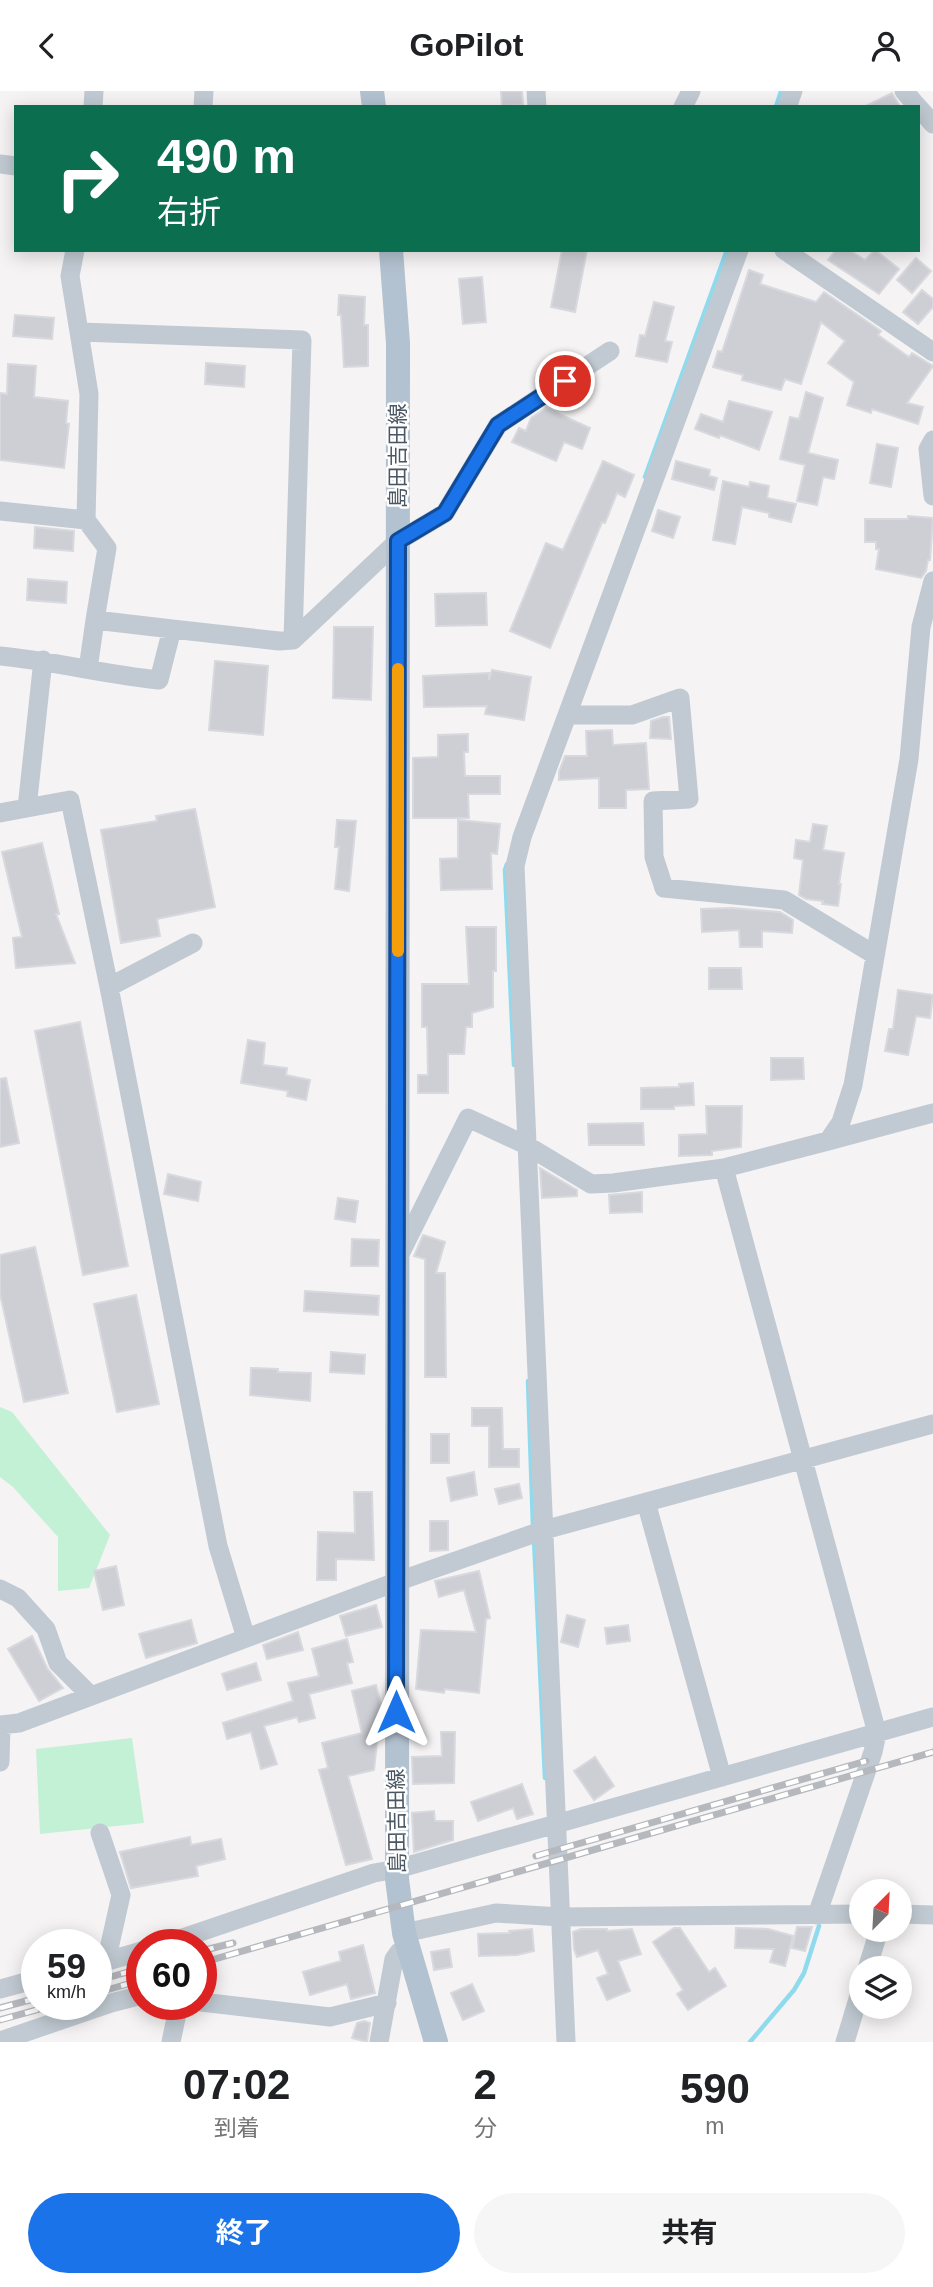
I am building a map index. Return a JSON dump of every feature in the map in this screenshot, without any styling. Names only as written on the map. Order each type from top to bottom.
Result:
[{"type":"main road","name":"島田吉田線","points":[[391,252],[398,343],[397,1869],[406,1940],[436,2042]]},
{"type":"street","points":[[904,91],[916,105]]},
{"type":"street","points":[[920,109],[933,124]]},
{"type":"street","points":[[75,252],[70,277],[89,394],[86,520],[107,548],[88,669]]},
{"type":"street","points":[[566,2042],[515,866],[522,837],[737,252]]},
{"type":"street","points":[[787,252],[933,352]]},
{"type":"street","points":[[80,332],[302,341],[293,640]]},
{"type":"street","points":[[94,619],[279,642],[293,640],[398,541],[445,513],[498,425],[610,351]]},
{"type":"street","points":[[933,440],[928,449],[933,496]]},
{"type":"street","points":[[0,511],[86,520]]},
{"type":"street","points":[[828,1141],[841,1122],[853,1086],[908,758],[922,627],[933,580]]},
{"type":"street","points":[[0,656],[43,660],[125,677],[159,680],[172,629]]},
{"type":"street","points":[[27,808],[43,660]]},
{"type":"street","points":[[568,715],[632,715],[680,698],[689,799],[653,801],[654,857],[664,888],[784,900],[875,954]]},
{"type":"street","points":[[0,813],[70,800],[218,1546],[246,1638]]},
{"type":"street","points":[[109,987],[193,943]]},
{"type":"street","points":[[397,1261],[468,1118],[526,1145],[592,1184],[647,1180],[723,1168],[932,1116]]},
{"type":"street","points":[[723,1168],[877,1733],[873,1752],[817,1915]]},
{"type":"street","points":[[0,1762],[1,1725],[19,1723],[396,1582],[544,1530],[933,1424]]},
{"type":"street","points":[[646,1502],[722,1777]]},
{"type":"street","points":[[0,1589],[18,1598],[46,1629],[58,1663],[91,1696]]},
{"type":"street","points":[[211,1929],[374,1873],[397,1869],[933,1717]]},
{"type":"street","points":[[100,1833],[121,1895],[111,1929]]},
{"type":"street","points":[[379,2042],[394,1959],[406,1940],[496,1913],[561,1917],[849,1914]]},
{"type":"street","points":[[912,1914],[933,1915]]},
{"type":"street","points":[[0,1989],[21,1983]]},
{"type":"street","points":[[0,2041],[44,2034],[111,2003],[126,1999]]},
{"type":"street","points":[[217,2004],[330,2017],[387,2003]]},
{"type":"street","points":[[845,2042],[852,2019]]},
{"type":"street","points":[[171,2042],[176,2020]]},
{"type":"green space","points":[[0,1407],[12,1412],[110,1535],[89,1588],[58,1591],[58,1537],[13,1487],[0,1477]]},
{"type":"green space","points":[[132,1738],[144,1823],[40,1834],[36,1749]]},
{"type":"building","points":[[501,91],[522,91],[523,105],[502,105]]},
{"type":"building","points":[[892,93],[899,105],[868,105]]},
{"type":"building","points":[[562,252],[587,252],[575,312],[551,307]]},
{"type":"building","points":[[834,252],[852,252],[865,260],[873,252],[878,252],[899,269],[879,294],[828,260]]},
{"type":"building","points":[[916,258],[931,271],[912,293],[897,280]]},
{"type":"building","points":[[749,270],[763,275],[760,284],[816,302],[824,292],[881,331],[878,335],[909,357],[912,353],[933,366],[907,403],[923,407],[918,424],[872,409],[871,413],[847,405],[854,382],[828,363],[845,341],[821,322],[801,384],[785,379],[781,390],[742,380],[743,375],[713,367],[718,351],[722,352]]},
{"type":"building","points":[[482,277],[486,322],[463,324],[459,279]]},
{"type":"building","points":[[922,290],[933,299],[933,307],[918,324],[903,312]]},
{"type":"building","points":[[339,295],[365,297],[364,325],[368,325],[368,366],[344,367],[341,315],[338,315]]},
{"type":"building","points":[[654,302],[674,307],[665,341],[672,342],[667,362],[636,356],[640,335],[645,336]]},
{"type":"building","points":[[15,315],[54,318],[52,339],[13,336]]},
{"type":"building","points":[[206,363],[245,366],[244,387],[205,384]]},
{"type":"building","points":[[8,364],[36,366],[34,397],[68,401],[66,423],[69,424],[64,468],[0,460],[0,393],[7,394]]},
{"type":"building","points":[[806,392],[823,398],[808,453],[838,460],[834,479],[823,477],[817,505],[797,501],[805,465],[780,459],[790,417],[799,419]]},
{"type":"building","points":[[729,401],[772,412],[759,450],[695,429],[701,414],[723,422]]},
{"type":"building","points":[[546,408],[590,428],[582,449],[564,442],[556,461],[512,442],[519,428],[526,431],[531,418]]},
{"type":"building","points":[[877,444],[898,448],[891,487],[870,483]]},
{"type":"building","points":[[603,461],[634,475],[625,497],[617,493],[605,523],[602,522],[550,648],[510,631],[546,543],[563,550]]},
{"type":"building","points":[[676,461],[710,470],[709,476],[717,478],[714,490],[672,479]]},
{"type":"building","points":[[723,481],[749,487],[750,482],[769,486],[767,498],[796,504],[791,522],[769,517],[769,513],[742,507],[735,544],[713,540]]},
{"type":"building","points":[[658,510],[680,517],[673,538],[652,531]]},
{"type":"building","points":[[908,516],[933,518],[930,560],[921,578],[876,569],[879,549],[876,549],[876,542],[865,542],[865,519],[908,519]]},
{"type":"building","points":[[35,527],[74,531],[73,551],[34,548]]},
{"type":"building","points":[[28,579],[67,582],[66,603],[27,600]]},
{"type":"building","points":[[486,593],[487,625],[436,626],[435,594]]},
{"type":"building","points":[[334,627],[373,627],[371,700],[333,698]]},
{"type":"building","points":[[215,661],[268,666],[263,735],[209,730]]},
{"type":"building","points":[[492,670],[531,677],[524,720],[485,714],[487,706],[424,707],[423,676],[489,673],[489,680]]},
{"type":"building","points":[[669,717],[671,739],[650,738],[651,721]]},
{"type":"building","points":[[612,730],[613,745],[646,743],[649,789],[626,790],[626,808],[599,808],[599,778],[559,780],[565,756],[587,756],[586,731]]},
{"type":"building","points":[[468,734],[468,752],[464,752],[465,776],[500,776],[500,794],[468,794],[469,818],[413,818],[413,758],[438,757],[438,735]]},
{"type":"building","points":[[195,809],[215,907],[157,919],[160,936],[121,943],[101,830],[157,821],[156,816]]},
{"type":"building","points":[[337,820],[356,821],[349,891],[335,889],[339,847],[335,847]]},
{"type":"building","points":[[458,820],[500,824],[497,854],[491,853],[492,889],[441,890],[440,859],[458,858]]},
{"type":"building","points":[[813,824],[827,826],[823,850],[844,853],[838,906],[822,904],[823,901],[806,899],[799,895],[803,860],[794,858],[796,840],[810,842]]},
{"type":"building","points":[[42,843],[59,914],[56,914],[75,963],[16,968],[13,938],[22,937],[2,852]]},
{"type":"building","points":[[732,908],[780,912],[793,920],[792,933],[762,931],[762,947],[740,947],[739,930],[702,932],[701,909]]},
{"type":"building","points":[[466,927],[496,927],[493,1007],[472,1013],[472,1027],[466,1027],[464,1054],[448,1054],[448,1093],[418,1093],[418,1075],[428,1075],[427,1027],[422,1027],[422,984],[469,984]]},
{"type":"building","points":[[709,968],[741,968],[742,989],[709,989]]},
{"type":"building","points":[[898,990],[933,995],[930,1018],[916,1016],[908,1055],[885,1051],[889,1029],[893,1029]]},
{"type":"building","points":[[80,1022],[128,1266],[83,1275],[35,1031]]},
{"type":"building","points":[[248,1040],[265,1043],[263,1065],[287,1068],[286,1075],[310,1080],[306,1100],[287,1096],[288,1091],[241,1083]]},
{"type":"building","points":[[771,1058],[803,1058],[804,1079],[771,1080]]},
{"type":"building","points":[[6,1078],[19,1143],[0,1147],[0,1079]]},
{"type":"building","points":[[693,1083],[694,1105],[674,1106],[674,1109],[641,1109],[641,1088],[679,1087],[679,1084]]},
{"type":"building","points":[[706,1106],[742,1106],[741,1147],[712,1151],[712,1155],[679,1156],[679,1135],[707,1134]]},
{"type":"building","points":[[643,1123],[644,1145],[589,1145],[588,1124]]},
{"type":"building","points":[[540,1168],[577,1190],[577,1196],[542,1198]]},
{"type":"building","points":[[168,1174],[201,1182],[198,1201],[164,1194]]},
{"type":"building","points":[[642,1192],[642,1212],[610,1213],[609,1195]]},
{"type":"building","points":[[338,1198],[358,1201],[355,1222],[335,1219]]},
{"type":"building","points":[[423,1235],[445,1242],[436,1273],[445,1273],[446,1377],[425,1377],[425,1259],[414,1256]]},
{"type":"building","points":[[352,1239],[379,1240],[378,1266],[351,1266]]},
{"type":"building","points":[[35,1247],[68,1393],[24,1402],[0,1294],[0,1255]]},
{"type":"building","points":[[305,1291],[379,1296],[378,1315],[304,1311]]},
{"type":"building","points":[[136,1295],[159,1404],[117,1412],[94,1304]]},
{"type":"building","points":[[331,1352],[365,1355],[364,1374],[330,1372]]},
{"type":"building","points":[[251,1368],[311,1373],[310,1401],[250,1395]]},
{"type":"building","points":[[472,1408],[502,1408],[503,1449],[519,1449],[519,1467],[489,1467],[489,1426],[472,1426]]},
{"type":"building","points":[[431,1434],[449,1434],[449,1463],[431,1463]]},
{"type":"building","points":[[474,1472],[477,1495],[451,1501],[447,1478]]},
{"type":"building","points":[[519,1484],[522,1498],[499,1504],[495,1489]]},
{"type":"building","points":[[354,1492],[372,1492],[374,1560],[336,1559],[336,1580],[317,1580],[318,1532],[355,1533]]},
{"type":"building","points":[[430,1521],[448,1521],[448,1550],[430,1551]]},
{"type":"building","points":[[116,1566],[124,1605],[103,1610],[94,1571]]},
{"type":"building","points":[[479,1571],[490,1618],[486,1619],[479,1693],[445,1689],[444,1693],[416,1689],[421,1630],[476,1632],[464,1590],[439,1597],[435,1581]]},
{"type":"building","points":[[376,1605],[382,1627],[346,1636],[340,1616]]},
{"type":"building","points":[[567,1615],[585,1620],[578,1647],[561,1642]]},
{"type":"building","points":[[191,1620],[197,1643],[146,1658],[139,1634]]},
{"type":"building","points":[[628,1625],[630,1641],[607,1644],[605,1628]]},
{"type":"building","points":[[298,1632],[303,1650],[267,1659],[263,1645]]},
{"type":"building","points":[[32,1636],[47,1668],[63,1688],[39,1701],[8,1649]]},
{"type":"building","points":[[347,1639],[353,1662],[347,1663],[352,1683],[309,1694],[315,1718],[299,1722],[297,1717],[264,1726],[277,1764],[261,1769],[251,1732],[227,1739],[223,1723],[293,1701],[288,1683],[319,1676],[312,1649]]},
{"type":"building","points":[[256,1663],[261,1680],[227,1690],[222,1674]]},
{"type":"building","points":[[376,1685],[381,1705],[374,1770],[348,1776],[372,1859],[346,1865],[319,1770],[328,1768],[322,1743],[362,1733],[352,1691]]},
{"type":"building","points":[[441,1732],[455,1732],[454,1783],[413,1784],[412,1757],[442,1756]]},
{"type":"building","points":[[595,1757],[614,1786],[594,1800],[574,1771]]},
{"type":"building","points":[[522,1784],[533,1814],[517,1819],[513,1808],[478,1821],[471,1802]]},
{"type":"building","points":[[434,1811],[435,1821],[453,1821],[453,1840],[414,1852],[412,1813]]},
{"type":"building","points":[[190,1837],[191,1845],[221,1839],[225,1859],[196,1866],[198,1876],[131,1888],[120,1852]]},
{"type":"building","points":[[797,1927],[812,1927],[805,1951],[792,1948]]},
{"type":"building","points":[[674,1928],[680,1928],[709,1972],[715,1968],[726,1986],[688,2010],[677,1994],[683,1990],[653,1942]]},
{"type":"building","points":[[736,1928],[768,1929],[793,1936],[785,1966],[770,1962],[774,1949],[735,1948]]},
{"type":"building","points":[[532,1929],[534,1951],[517,1955],[479,1956],[478,1934]]},
{"type":"building","points":[[581,1929],[632,1929],[641,1954],[618,1961],[630,1991],[607,2000],[597,1978],[608,1974],[598,1950],[577,1957],[574,1949],[573,1932]]},
{"type":"building","points":[[363,1945],[375,1993],[351,1999],[347,1984],[310,1995],[303,1972],[341,1961],[339,1952]]},
{"type":"building","points":[[449,1949],[452,1967],[434,1970],[431,1952]]},
{"type":"building","points":[[472,1984],[484,2011],[463,2020],[451,1993]]},
{"type":"building","points":[[357,2023],[370,2023],[367,2042],[352,2038]]},
{"type":"waterway","points":[[777,105],[781,91]]},
{"type":"waterway","points":[[645,477],[726,252]]},
{"type":"waterway","points":[[507,864],[505,870],[514,1065]]},
{"type":"waterway","points":[[528,1381],[533,1526]]},
{"type":"waterway","points":[[534,1538],[545,1778]]},
{"type":"waterway","points":[[750,2042],[794,1990],[804,1973],[819,1926]]},
{"type":"railway","points":[[217,1958],[933,1752]]},
{"type":"railway","points":[[536,1856],[866,1761]]},
{"type":"railway","points":[[217,1947],[233,1943]]},
{"type":"railway","points":[[112,1976],[126,1973]]},
{"type":"railway","points":[[112,1988],[126,1985]]},
{"type":"railway","points":[[0,2008],[21,2002]]},
{"type":"railway","points":[[0,2020],[21,2014]]},
{"type":"slow traffic","points":[[398,669],[398,951]]},
{"type":"route","points":[[396,1712],[398,541],[445,513],[498,425],[565,381]]}]
